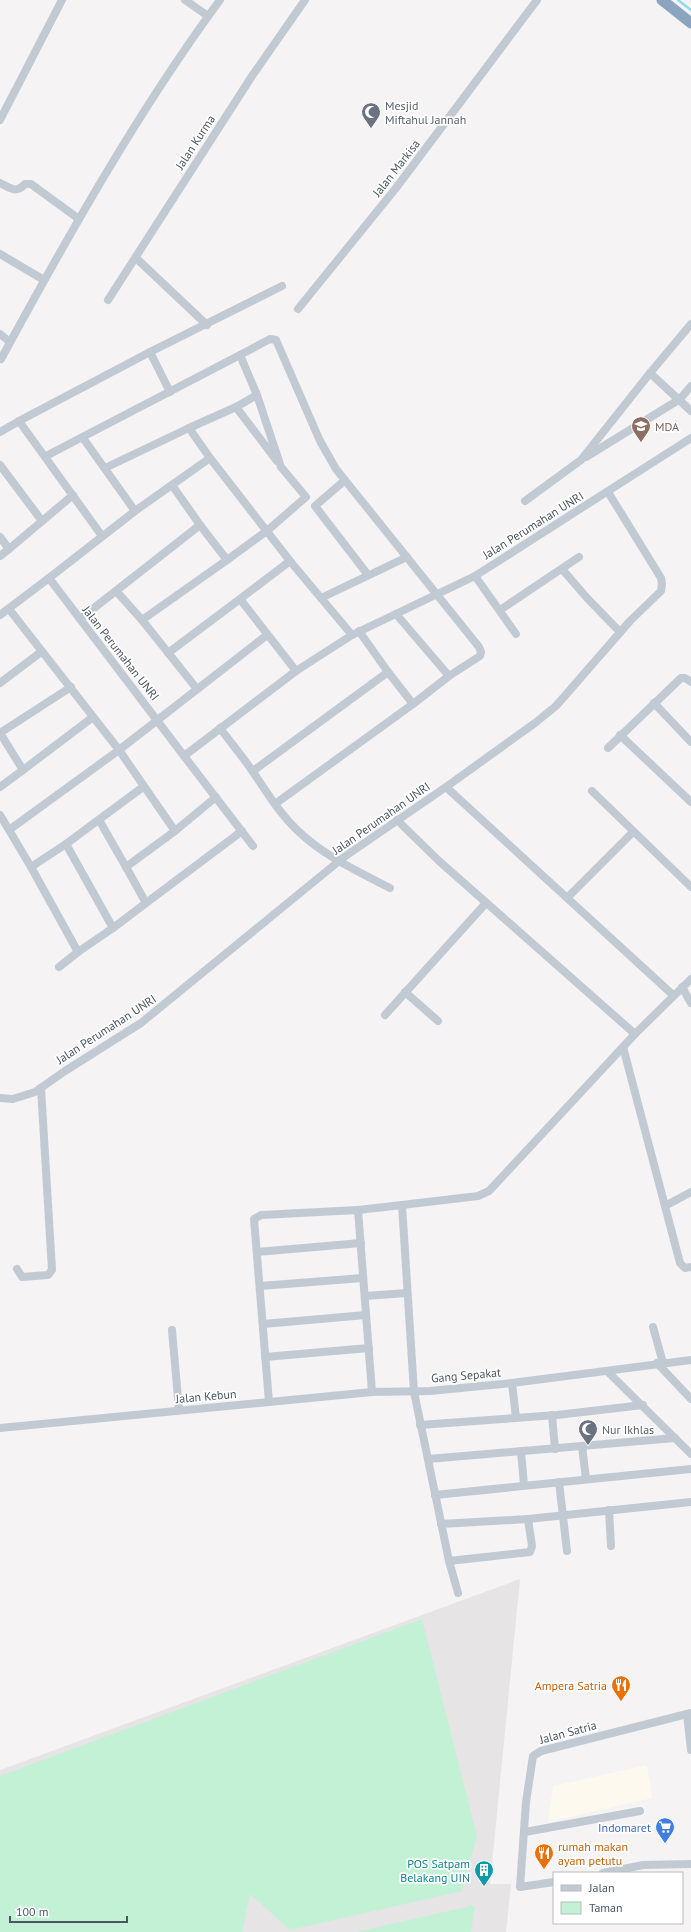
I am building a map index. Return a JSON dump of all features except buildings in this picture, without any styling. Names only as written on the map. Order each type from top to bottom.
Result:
[{"type":"highway","points":[[662,0],[691,23]]},
{"type":"street","points":[[1,115],[62,0]]},
{"type":"street","points":[[185,0],[208,16]]},
{"type":"street","points":[[1,359],[79,219],[141,118],[220,0]]},
{"type":"street","name":"Jalan Kurma","points":[[108,300],[136,258],[186,176],[252,76],[305,0]]},
{"type":"street","name":"Jalan Markisa","points":[[298,309],[396,188],[538,0]]},
{"type":"street","points":[[0,183],[16,190],[20,189],[25,184],[31,184],[79,219]]},
{"type":"street","points":[[0,254],[44,280]]},
{"type":"street","points":[[136,258],[208,325]]},
{"type":"street","points":[[0,432],[150,352],[208,325],[282,286]]},
{"type":"street","points":[[581,460],[691,324]]},
{"type":"street","points":[[0,334],[10,342]]},
{"type":"street","points":[[46,456],[270,339],[276,340],[320,441],[344,481],[407,557],[481,652],[480,656],[449,676],[413,704],[275,804]]},
{"type":"street","points":[[150,352],[170,392]]},
{"type":"street","points":[[240,355],[257,395],[281,467]]},
{"type":"street","points":[[650,373],[680,399],[691,411]]},
{"type":"street","points":[[525,501],[581,460],[680,399],[691,386]]},
{"type":"street","points":[[105,468],[236,407],[257,395]]},
{"type":"street","points":[[236,407],[281,467],[315,506],[368,575]]},
{"type":"street","points":[[19,421],[46,456],[102,536]]},
{"type":"street","points":[[189,428],[210,458],[268,530],[290,560],[321,598],[355,633],[413,704]]},
{"type":"street","points":[[83,438],[135,511]]},
{"type":"street","name":"Jalan Perumahan UNRI","points":[[48,578],[184,756],[296,671],[355,633],[475,576],[691,438]]},
{"type":"street","points":[[0,615],[135,511],[210,458]]},
{"type":"street","points":[[0,465],[42,521]]},
{"type":"street","points":[[315,506],[344,481]]},
{"type":"street","points":[[172,485],[200,525],[228,560]]},
{"type":"street","name":"Jalan Perumahan UNRI","points":[[0,1098],[21,1097],[41,1088],[151,1015],[338,861],[446,787],[556,706],[648,601],[660,591],[662,584],[661,578],[608,492]]},
{"type":"street","points":[[0,556],[73,495]]},
{"type":"street","points":[[142,620],[268,530],[306,497]]},
{"type":"street","points":[[80,619],[200,525]]},
{"type":"street","points":[[0,537],[9,549]]},
{"type":"street","points":[[321,598],[407,557]]},
{"type":"street","points":[[500,610],[578,557]]},
{"type":"street","points":[[168,653],[290,560]]},
{"type":"street","points":[[562,569],[586,598],[620,632]]},
{"type":"street","points":[[475,576],[516,634]]},
{"type":"street","points":[[116,592],[142,620],[197,689]]},
{"type":"street","points":[[240,599],[296,671]]},
{"type":"street","points":[[9,609],[41,652],[119,750],[143,787],[175,831]]},
{"type":"street","points":[[396,614],[449,676]]},
{"type":"street","points":[[9,830],[119,750],[267,634]]},
{"type":"street","points":[[0,683],[41,652]]},
{"type":"street","points":[[253,771],[388,672]]},
{"type":"street","points":[[608,748],[681,678],[685,678],[691,682]]},
{"type":"street","points":[[23,770],[0,733],[71,688]]},
{"type":"street","points":[[654,703],[691,742]]},
{"type":"street","points":[[0,787],[93,717]]},
{"type":"street","points":[[220,728],[253,771],[275,804],[296,830],[313,845],[338,861],[390,888]]},
{"type":"street","points":[[620,735],[691,802]]},
{"type":"street","points":[[184,756],[253,846]]},
{"type":"street","points":[[31,867],[66,844],[143,787]]},
{"type":"street","points":[[446,787],[568,897],[673,995]]},
{"type":"street","points":[[592,791],[691,887]]},
{"type":"street","points":[[126,866],[175,831],[216,797]]},
{"type":"street","points":[[0,815],[31,867],[78,952]]},
{"type":"street","points":[[99,820],[146,903]]},
{"type":"street","points":[[397,820],[486,903],[635,1034]]},
{"type":"street","points":[[59,967],[242,831]]},
{"type":"street","points":[[568,897],[633,832]]},
{"type":"street","points":[[66,844],[113,928]]},
{"type":"street","points":[[385,1015],[486,903]]},
{"type":"street","points":[[269,1402],[254,1219],[257,1216],[358,1210],[478,1196],[489,1191],[635,1034],[691,979]]},
{"type":"street","points":[[682,987],[691,1003]]},
{"type":"street","points":[[405,992],[438,1021]]},
{"type":"street","points":[[623,1047],[680,1263],[684,1268],[691,1267]]},
{"type":"street","points":[[17,1269],[22,1277],[26,1278],[48,1275],[52,1270],[41,1088]]},
{"type":"street","points":[[665,1206],[691,1192]]},
{"type":"street","points":[[402,1205],[414,1392],[449,1561],[458,1593]]},
{"type":"street","points":[[358,1210],[372,1392]]},
{"type":"street","points":[[257,1252],[361,1243]]},
{"type":"street","points":[[260,1286],[363,1278]]},
{"type":"street","points":[[365,1296],[408,1293]]},
{"type":"street","points":[[263,1324],[366,1315]]},
{"type":"street","points":[[653,1327],[660,1363],[691,1399]]},
{"type":"street","points":[[172,1330],[179,1410]]},
{"type":"street","points":[[265,1357],[369,1348]]},
{"type":"street","name":"Gang Sepakat","points":[[414,1392],[608,1372],[660,1363],[691,1360]]},
{"type":"street","points":[[608,1372],[691,1454]]},
{"type":"street","points":[[512,1383],[516,1418]]},
{"type":"street","name":"Jalan Kebun","points":[[0,1428],[372,1392],[414,1392]]},
{"type":"street","points":[[420,1425],[552,1415],[643,1405]]},
{"type":"street","points":[[552,1415],[555,1449]]},
{"type":"street","points":[[428,1458],[555,1449],[675,1438]]},
{"type":"street","points":[[582,1446],[586,1479]]},
{"type":"street","points":[[521,1451],[524,1485]]},
{"type":"street","points":[[435,1495],[691,1469]]},
{"type":"street","points":[[559,1482],[567,1551]]},
{"type":"street","points":[[441,1524],[528,1519],[562,1514],[691,1502]]},
{"type":"street","points":[[609,1510],[611,1546]]},
{"type":"street","points":[[449,1561],[530,1552],[532,1546],[528,1519]]},
{"type":"street","points":[[689,1713],[691,1750]]},
{"type":"street","name":"Jalan Satria","points":[[553,1882],[520,1887],[531,1760],[536,1753],[689,1713]]},
{"type":"street","points":[[525,1832],[640,1811]]},
{"type":"street","points":[[608,1872],[643,1865],[691,1864]]},
{"type":"shaded area","points":[[520,1579],[490,1884],[511,1884],[506,1932],[0,1932],[0,1770]]},
{"type":"shaded area","points":[[647,1765],[652,1798],[548,1822],[553,1786]]},
{"type":"green space","points":[[422,1619],[477,1836],[462,1891],[290,1930],[250,1894],[242,1932],[0,1932],[0,1776]]},
{"type":"green space","points":[[475,1905],[471,1932],[356,1932]]},
{"type":"waterway","points":[[678,0],[691,10]]},
{"type":"place","name":"Mesjid Miftahul Jannah","points":[[371,129]]},
{"type":"place","name":"MDA","points":[[641,443]]},
{"type":"place","name":"Nur Ikhlas","points":[[588,1446]]},
{"type":"place","name":"Ampera Satria","points":[[621,1702]]},
{"type":"place","name":"Indomaret","points":[[665,1844]]},
{"type":"place","name":"rumah makan ayam petutu","points":[[544,1870]]},
{"type":"place","name":"POS Satpam Belakang UIN","points":[[484,1887]]}]
